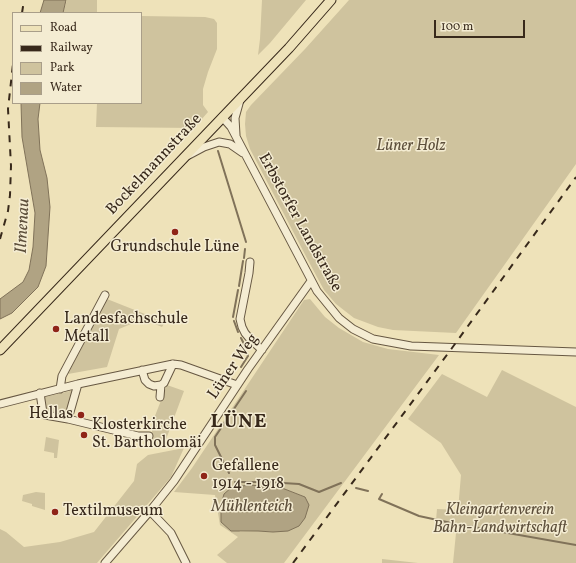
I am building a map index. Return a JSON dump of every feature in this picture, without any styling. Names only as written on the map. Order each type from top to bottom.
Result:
[{"type":"main road","name":"Bockelmannstraße","points":[[0,350],[289,48],[331,0]]},
{"type":"street","points":[[237,139],[235,118],[241,97]]},
{"type":"street","name":"Erbstorfer Landstraße","points":[[222,117],[231,127],[311,281],[320,295],[339,318],[353,329],[372,339],[411,346],[576,352]]},
{"type":"street","points":[[185,157],[204,147],[219,142],[230,144],[244,153]]},
{"type":"street","points":[[250,262],[240,319],[245,333],[262,350]]},
{"type":"street","name":"Lüner Weg","points":[[105,563],[174,481],[237,386],[311,281]]},
{"type":"street","points":[[60,389],[62,376],[105,295]]},
{"type":"street","points":[[142,370],[145,380],[149,384],[154,386],[160,385],[164,383],[173,364]]},
{"type":"street","points":[[0,404],[78,384],[173,364],[182,365],[237,386]]},
{"type":"street","points":[[68,419],[78,384]]},
{"type":"street","points":[[160,385],[160,397]]},
{"type":"street","points":[[40,393],[43,413],[45,415],[138,436],[149,436]]},
{"type":"street","points":[[150,511],[171,533],[186,563]]},
{"type":"green space","points":[[67,0],[97,0],[97,12],[63,12]]},
{"type":"green space","points":[[262,0],[306,0],[258,55],[260,39]]},
{"type":"green space","name":"Lüner Holz","points":[[349,0],[576,0],[576,164],[456,333],[393,330],[378,327],[354,318],[336,304],[324,290],[250,149],[246,136],[246,112]]},
{"type":"green space","points":[[142,16],[205,17],[214,19],[217,23],[217,49],[203,89],[203,105],[208,112],[194,128],[96,127],[97,104],[142,104]]},
{"type":"green space","points":[[107,299],[165,322],[162,327],[143,319],[119,329],[107,367],[68,374]]},
{"type":"green space","points":[[310,299],[325,317],[339,328],[363,342],[388,349],[439,355],[284,563],[227,563],[217,555],[238,537],[220,525],[215,495],[174,492],[192,468],[304,300]],"holes":[[[232,487],[282,488],[305,497],[273,532],[240,532],[221,505],[224,494]]]},
{"type":"green space","name":"Kleingartenverein Bahn-Landwirtschaft","points":[[502,370],[576,407],[576,563],[453,563],[456,533],[435,532],[437,509],[458,510],[461,475],[441,443],[408,419],[442,374],[487,397]]},
{"type":"green space","points":[[167,385],[184,391],[165,442],[151,440],[153,421]]},
{"type":"green space","points":[[74,390],[65,416],[46,414],[44,403],[45,397]]},
{"type":"green space","points":[[46,437],[59,440],[57,458],[54,458],[54,453],[44,451]]},
{"type":"green space","points":[[184,448],[171,477],[97,563],[0,563],[0,529],[24,547],[60,542],[94,532],[134,481],[137,464],[148,455]]},
{"type":"green space","points":[[36,492],[45,493],[45,510],[22,501],[23,495]]},
{"type":"green space","points":[[382,559],[418,563],[382,563]]},
{"type":"water","points":[[44,0],[66,0],[63,12],[40,12]]},
{"type":"water","points":[[21,104],[40,104],[38,119],[40,150],[47,178],[50,207],[46,266],[38,287],[12,313],[0,319],[0,299],[23,282],[29,270],[33,247],[35,213],[22,137]]},
{"type":"water","name":"Mühlenteich","points":[[252,485],[282,488],[305,497],[309,505],[305,518],[299,526],[288,531],[231,531],[221,522],[221,505],[224,494],[232,487]]},
{"type":"waterway","points":[[218,151],[246,242]]},
{"type":"waterway","points":[[244,258],[245,249]]},
{"type":"waterway","points":[[239,286],[243,261]]},
{"type":"waterway","points":[[233,317],[238,290]]},
{"type":"waterway","points":[[234,321],[238,332]]},
{"type":"waterway","points":[[241,338],[244,344]]},
{"type":"waterway","points":[[241,367],[248,356],[246,351]]},
{"type":"waterway","points":[[229,473],[215,445],[215,437],[246,391]]},
{"type":"waterway","points":[[235,482],[299,484],[319,492],[341,483]]},
{"type":"waterway","points":[[356,488],[368,491]]},
{"type":"waterway","points":[[382,494],[379,499],[419,516],[456,524]]},
{"type":"waterway","points":[[468,526],[576,545]]},
{"type":"railway","points":[[22,12],[24,0]]},
{"type":"railway","points":[[0,239],[8,211],[10,195],[11,166],[8,109],[12,73]]},
{"type":"railway","points":[[293,563],[576,177]]},
{"type":"place","name":"Grundschule Lüne","points":[[175,232]]},
{"type":"place","name":"Landesfachschule Metall","points":[[56,329]]},
{"type":"place","name":"Hellas","points":[[81,415]]},
{"type":"place","name":"Klosterkirche St. Bartholomäi","points":[[84,435]]},
{"type":"place","name":"Gefallene 1914 - 1918","points":[[204,476]]},
{"type":"place","name":"Textilmuseum","points":[[55,512]]},
{"type":"district","name":"LÜNE","points":[[239,423]]},
{"type":"water label","name":"Ilmenau","points":[[24,226]]}]
